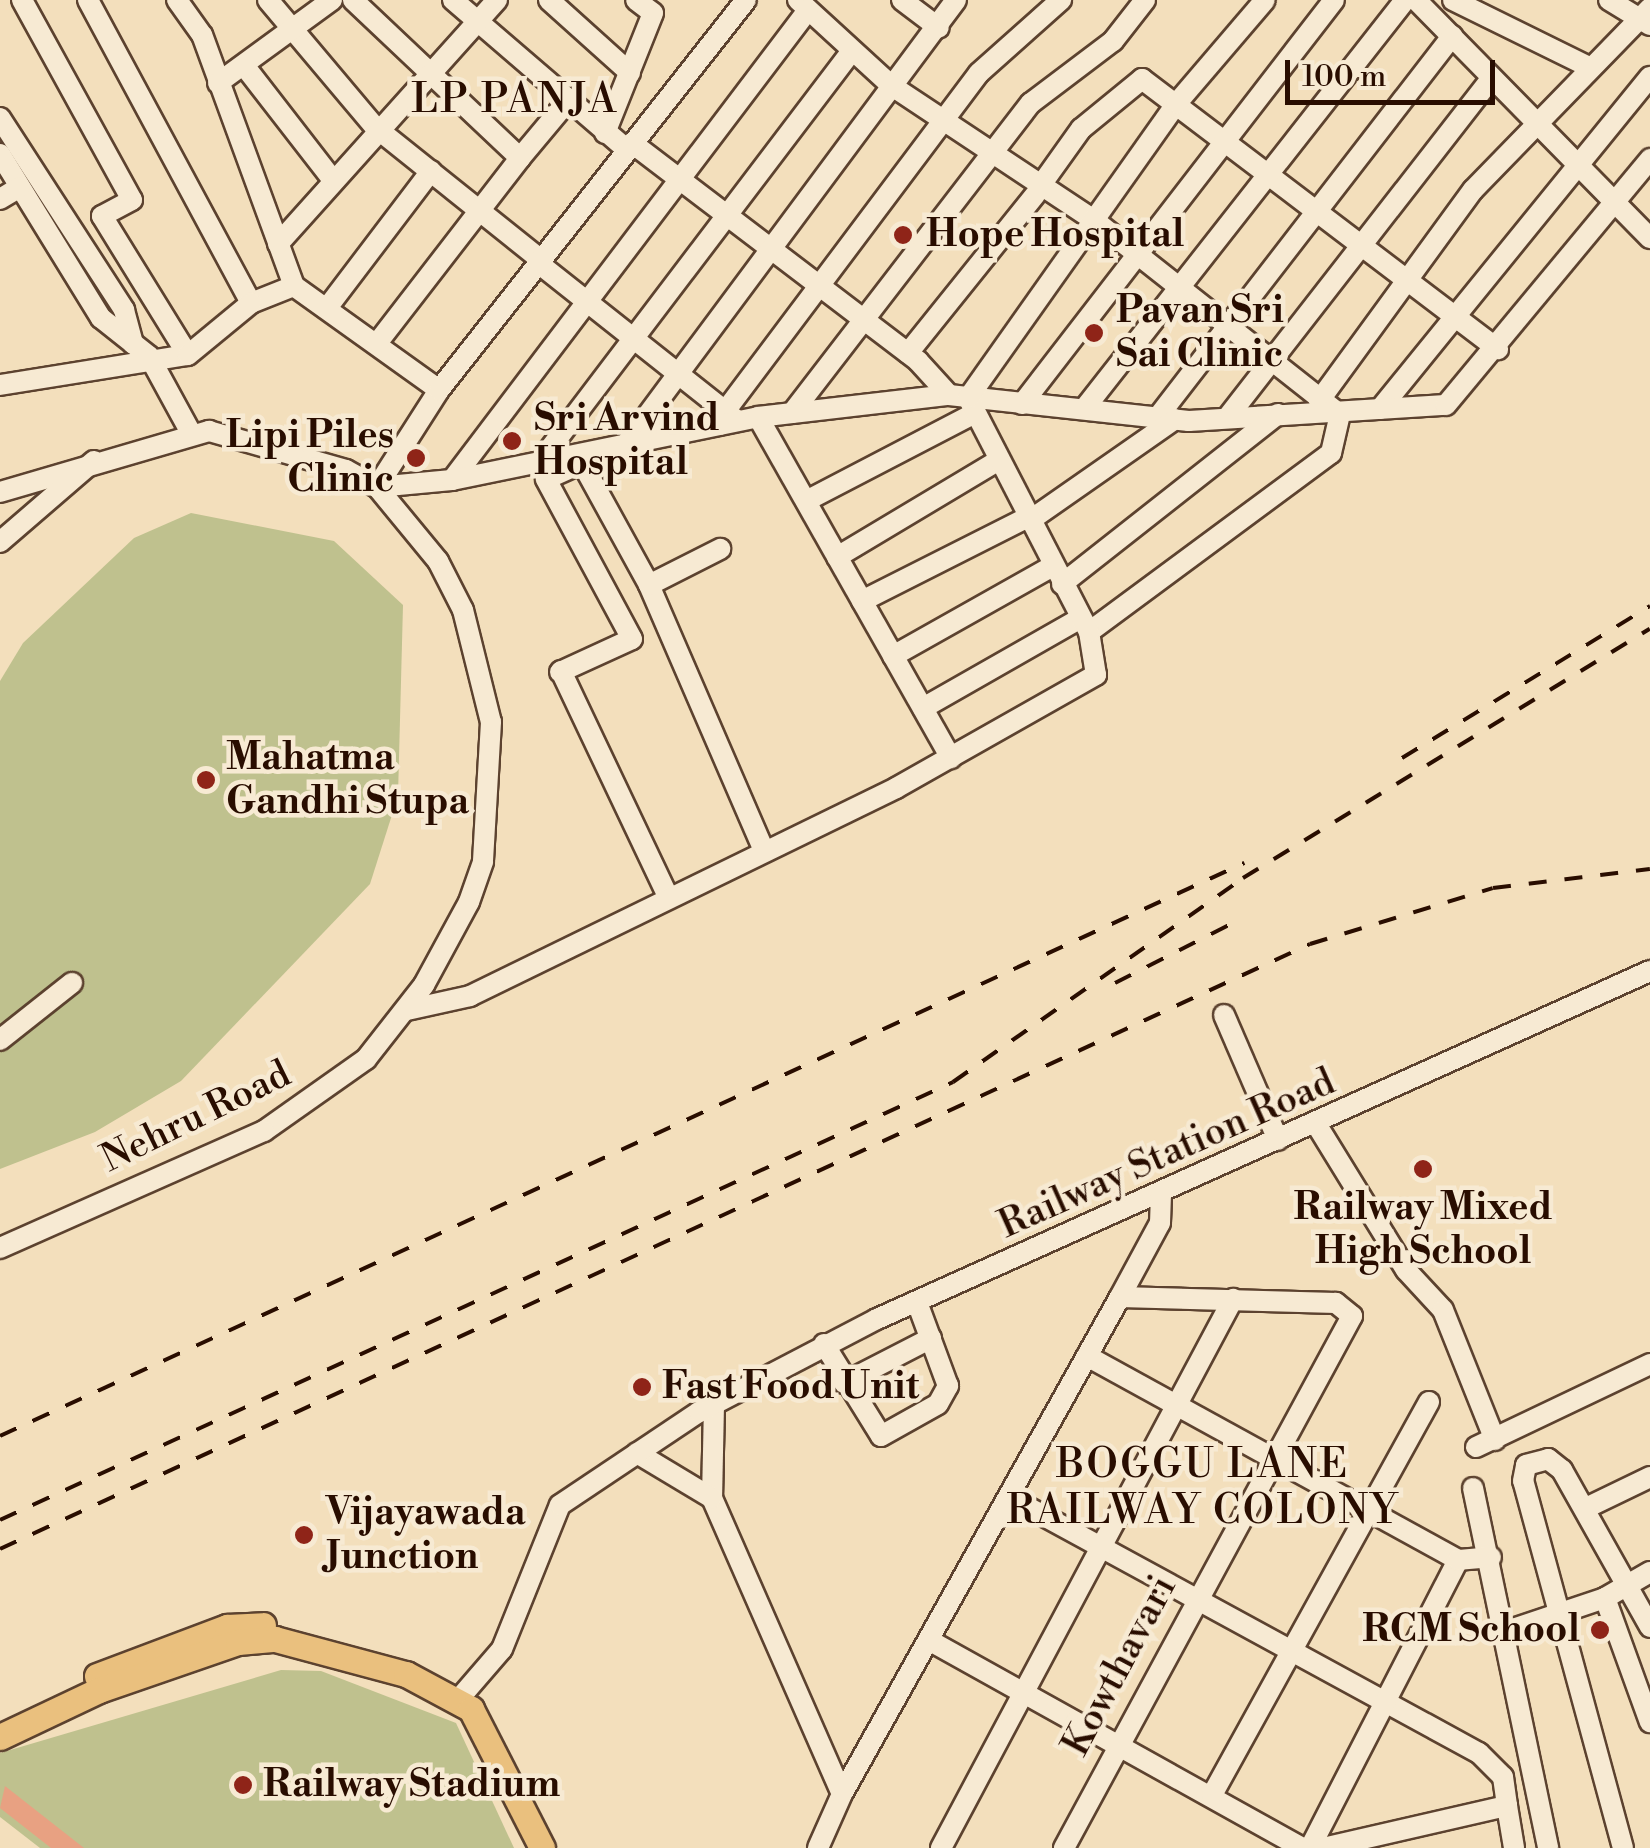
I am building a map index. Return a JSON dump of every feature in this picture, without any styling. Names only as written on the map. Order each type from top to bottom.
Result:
[{"type":"main road","points":[[0,1718],[227,1627],[272,1627],[321,1651]]},
{"type":"main road","points":[[0,1737],[238,1642],[321,1651],[406,1674],[458,1700],[494,1738],[542,1848]]},
{"type":"street","points":[[22,0],[132,200],[102,216],[188,355]]},
{"type":"street","points":[[88,0],[251,303]]},
{"type":"street","points":[[178,0],[218,82],[294,286],[378,342],[438,390]]},
{"type":"street","points":[[268,0],[375,126],[588,301],[740,416],[806,501],[951,758]]},
{"type":"street","points":[[218,82],[246,68],[332,0]]},
{"type":"street","points":[[353,0],[426,74],[520,158]]},
{"type":"street","points":[[407,1010],[470,996],[951,758],[1093,679],[1101,662],[1085,625],[963,402],[908,353],[729,214],[682,180],[605,134],[474,23],[453,0]]},
{"type":"street","points":[[278,244],[375,126],[497,0]]},
{"type":"street","points":[[549,0],[630,73]]},
{"type":"street","points":[[605,134],[652,13],[636,0]]},
{"type":"street","points":[[377,487],[438,390],[746,0]]},
{"type":"street","points":[[902,0],[940,28]]},
{"type":"street","points":[[740,416],[820,285],[945,124],[978,73],[1061,0]]},
{"type":"street","points":[[792,413],[1032,103],[1113,40],[1145,0]]},
{"type":"street","points":[[806,501],[963,402],[1177,102],[1265,0]]},
{"type":"street","points":[[1022,404],[1134,253],[1334,0]]},
{"type":"street","points":[[1084,409],[1405,0]]},
{"type":"street","points":[[1416,0],[1536,130],[1610,205],[1650,238]]},
{"type":"street","points":[[1453,0],[1488,8],[1589,67]]},
{"type":"street","points":[[1319,401],[1411,282],[1473,190],[1536,130],[1589,67],[1647,18],[1609,0]]},
{"type":"street","points":[[629,440],[940,28],[950,2]]},
{"type":"street","points":[[452,480],[682,180],[803,5],[851,52],[896,88],[945,124],[996,153],[1038,190],[1094,220],[1340,414]]},
{"type":"street","points":[[862,601],[1028,519],[1166,418],[1314,208],[1452,36]]},
{"type":"street","points":[[545,455],[851,52]]},
{"type":"street","points":[[246,68],[332,179]]},
{"type":"street","points":[[1380,409],[1572,165],[1650,76]]},
{"type":"street","points":[[1227,418],[1491,80]]},
{"type":"street","points":[[908,353],[1038,190],[1130,85],[1153,82],[1498,349]]},
{"type":"street","points":[[378,342],[484,212],[520,158],[566,102]]},
{"type":"street","points":[[0,118],[124,310],[141,350],[191,432],[99,456],[0,492]]},
{"type":"street","points":[[0,154],[102,318],[141,350]]},
{"type":"street","points":[[377,487],[452,480],[545,455],[740,416],[963,402],[1166,418],[1227,418],[1340,414],[1454,402],[1650,159]]},
{"type":"street","points":[[326,308],[430,171]]},
{"type":"street","points":[[0,199],[20,187]]},
{"type":"street","points":[[0,385],[141,350],[188,355],[251,303],[294,286]]},
{"type":"street","points":[[893,656],[1057,575],[1278,414]]},
{"type":"street","points":[[922,708],[1085,625],[1331,452],[1340,414]]},
{"type":"street","name":"Nehru Road","points":[[0,1248],[289,1117],[366,1059],[407,1010],[483,862],[491,722],[463,610],[438,561],[377,487],[279,446],[191,432]]},
{"type":"street","points":[[0,542],[99,456]]},
{"type":"street","points":[[837,557],[996,462]]},
{"type":"street","points":[[668,896],[561,672],[632,639],[546,479],[582,463],[650,585],[763,849]]},
{"type":"street","points":[[650,585],[720,549]]},
{"type":"street","name":"Railway Station Road","points":[[458,1700],[502,1649],[560,1505],[714,1404],[824,1344],[1278,1140],[1318,1126],[1650,971]]},
{"type":"street","points":[[0,1040],[72,983]]},
{"type":"street","points":[[1224,1015],[1278,1140]]},
{"type":"street","points":[[1318,1126],[1406,1270],[1443,1310],[1485,1443],[1650,1364]]},
{"type":"street","points":[[818,1848],[842,1794],[934,1643],[1160,1223],[1161,1194]]},
{"type":"street","points":[[949,1845],[1233,1300],[1120,1297]]},
{"type":"street","name":"Kowthavari","points":[[1064,1848],[1272,1457],[1351,1323],[1349,1309],[1233,1300]]},
{"type":"street","points":[[824,1344],[844,1383],[881,1436],[938,1404],[948,1386],[917,1302]]},
{"type":"street","points":[[844,1383],[930,1338]]},
{"type":"street","points":[[1087,1356],[1458,1560],[1492,1557]]},
{"type":"street","points":[[1212,1796],[1429,1402]]},
{"type":"street","points":[[714,1404],[712,1498],[842,1794]]},
{"type":"street","points":[[638,1453],[712,1498]]},
{"type":"street","points":[[1623,1848],[1523,1468],[1554,1462],[1640,1576],[1650,1627]]},
{"type":"street","points":[[1588,1507],[1650,1477]]},
{"type":"street","points":[[1474,1488],[1492,1557],[1548,1848]]},
{"type":"street","points":[[1010,1497],[1494,1762],[1508,1806],[1514,1848]]},
{"type":"street","points":[[1310,1848],[1458,1560]]},
{"type":"street","points":[[1507,1631],[1606,1598],[1640,1576]]},
{"type":"street","points":[[1606,1598],[1650,1722]]},
{"type":"street","points":[[934,1643],[1302,1848]]},
{"type":"street","points":[[1323,1848],[1508,1806]]},
{"type":"green space","points":[[191,513],[334,541],[403,605],[398,796],[370,884],[181,1081],[95,1132],[0,1169],[0,681],[23,643],[134,538]]},
{"type":"green space","name":"Railway Stadium","points":[[281,1670],[321,1671],[456,1723],[514,1848],[40,1848],[0,1817],[0,1753]]},
{"type":"building","points":[[5,1786],[84,1848],[51,1848],[0,1808]]},
{"type":"railway","points":[[1402,758],[1650,606]]},
{"type":"railway","points":[[0,1520],[953,1082],[1243,878],[1650,629]]},
{"type":"railway","points":[[0,1436],[1244,863]]},
{"type":"railway","points":[[0,1549],[1310,944],[1493,888],[1650,869]]},
{"type":"railway","points":[[1115,983],[1231,924]]},
{"type":"place","name":"Hope Hospital","points":[[903,235]]},
{"type":"place","name":"Pavan Sri Sai Clinic","points":[[1094,333]]},
{"type":"place","name":"Sri Arvind Hospital","points":[[512,441]]},
{"type":"place","name":"Lipi Piles Clinic","points":[[416,458]]},
{"type":"place","name":"Mahatma Gandhi Stupa","points":[[206,780]]},
{"type":"place","name":"Railway Mixed High School","points":[[1423,1169]]},
{"type":"place","name":"Fast Food Unit","points":[[642,1387]]},
{"type":"place","name":"Vijayawada Junction","points":[[304,1535]]},
{"type":"place","name":"RCM School","points":[[1600,1630]]},
{"type":"place","name":"Railway Stadium","points":[[243,1785]]},
{"type":"district","name":"LP PANJA","points":[[515,100]]},
{"type":"district","name":"BOGGU LANE RAILWAY COLONY","points":[[1203,1488]]}]
